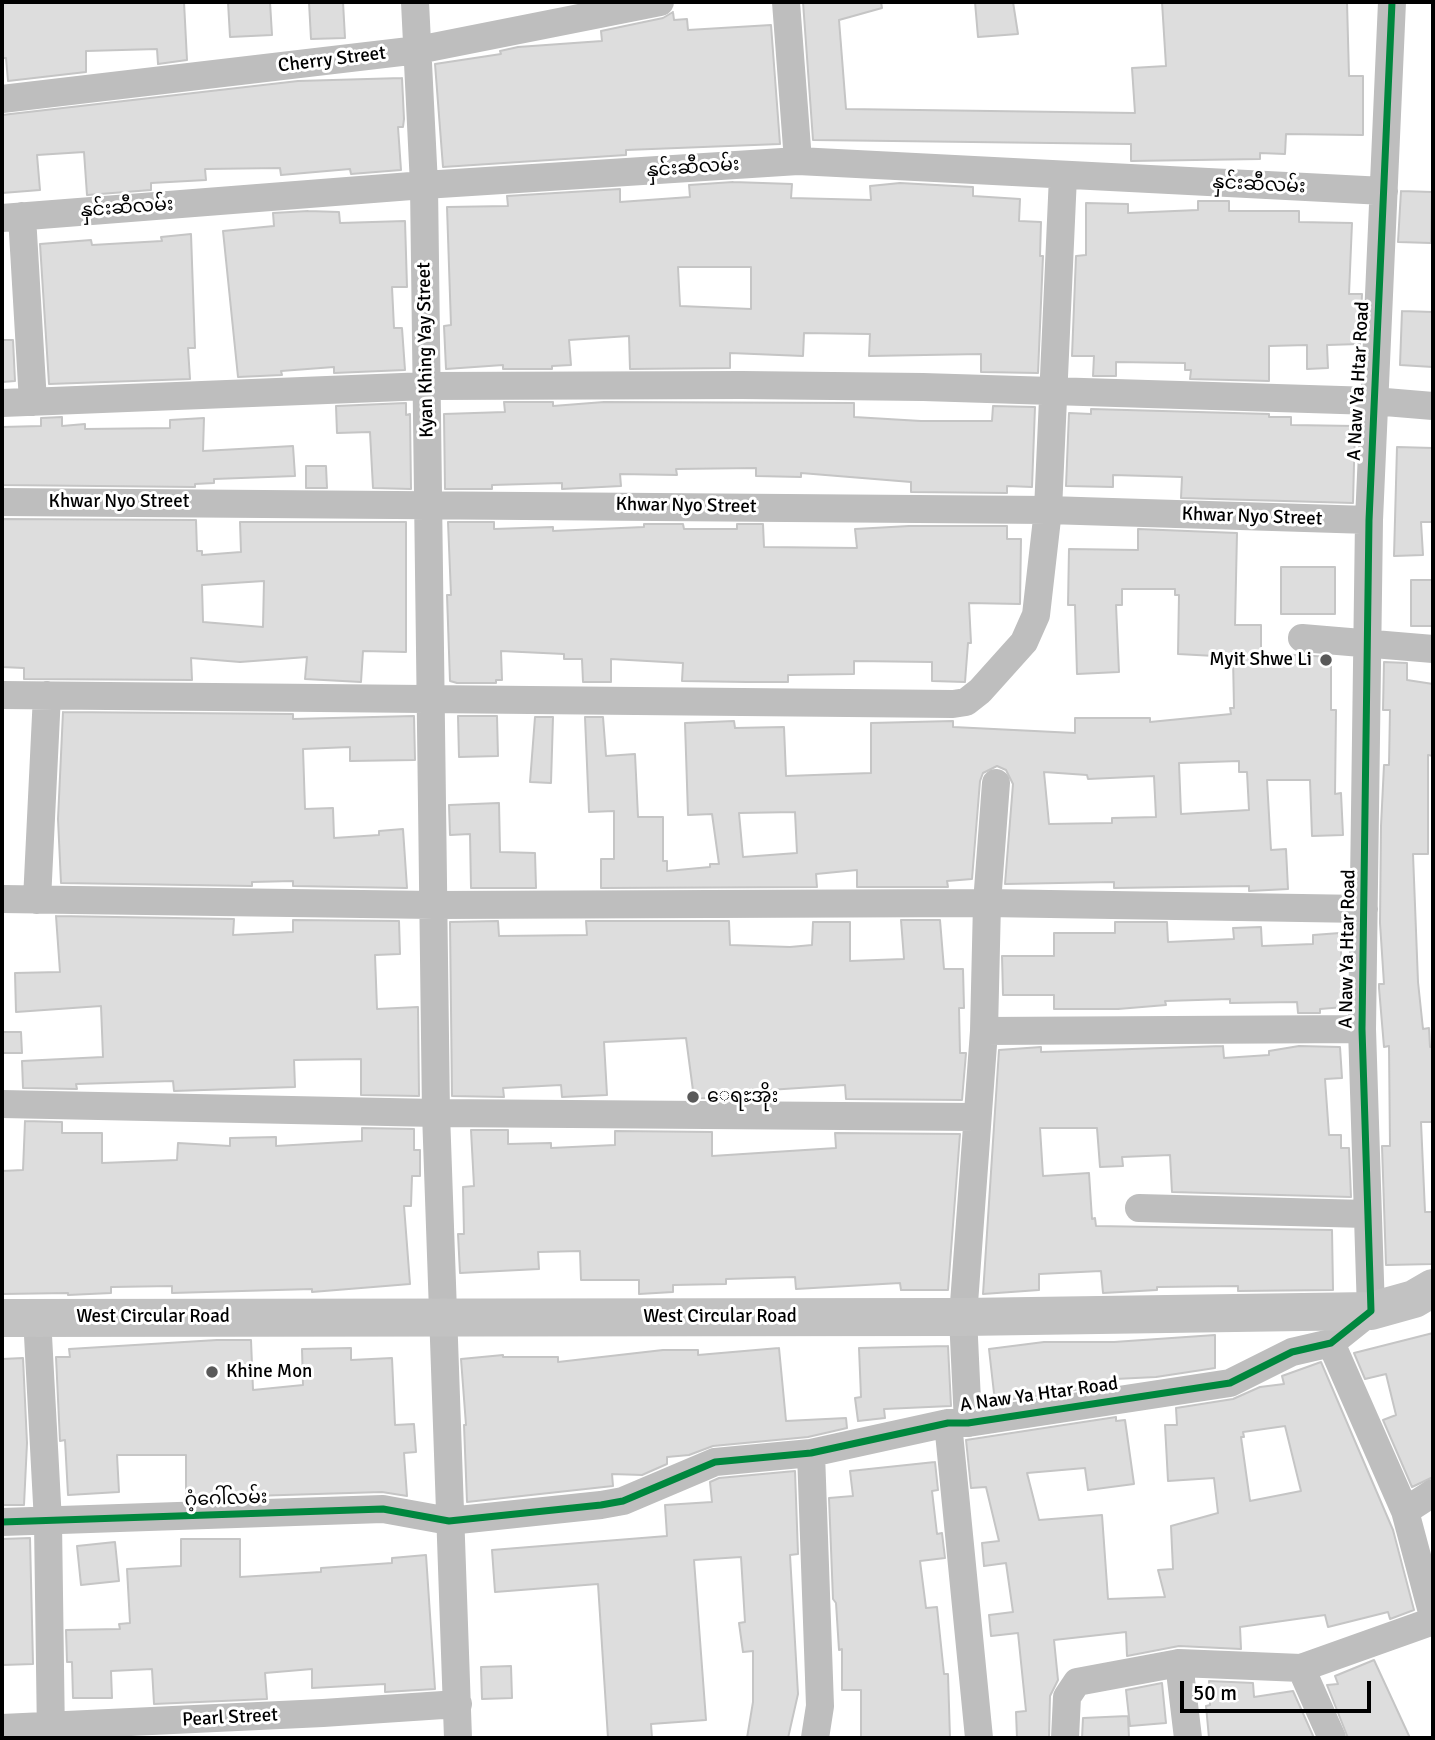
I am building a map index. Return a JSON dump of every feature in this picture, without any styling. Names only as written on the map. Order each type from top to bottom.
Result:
[{"type":"street","name":"Kyan Khing Yay Street","points":[[415,2],[424,185],[428,699],[436,1113],[458,1738]]},
{"type":"street","name":"Cherry Street","points":[[2,99],[418,50],[660,2]]},
{"type":"street","points":[[786,2],[798,162]]},
{"type":"street","name":"A Naw Ya Htar Road","points":[[449,1521],[623,1501],[715,1462],[811,1453],[958,1423],[1230,1383],[1292,1352],[1331,1343],[1371,1311],[1362,1029],[1369,520],[1392,2]]},
{"type":"street","name":"နှင်းဆီလမ်း","points":[[12,217],[424,185],[798,162],[1384,191]]},
{"type":"street","points":[[2,695],[966,702],[980,691],[1024,642],[1036,615],[1048,510],[1063,176]]},
{"type":"street","points":[[12,217],[33,402]]},
{"type":"street","points":[[2,403],[427,386],[742,384],[1373,401],[1433,406]]},
{"type":"street","name":"Khwar Nyo Street","points":[[2,502],[428,503],[1048,510],[1369,520]]},
{"type":"street","points":[[1302,638],[1433,649]]},
{"type":"street","points":[[37,900],[47,695]]},
{"type":"street","points":[[979,1738],[958,1423],[976,1117],[984,1031],[987,903],[996,783]]},
{"type":"street","points":[[2,899],[434,905],[987,903],[1364,909]]},
{"type":"street","points":[[984,1031],[1362,1029]]},
{"type":"street","points":[[2,1104],[436,1113],[976,1117]]},
{"type":"street","points":[[1139,1208],[1366,1214]]},
{"type":"street","name":"West Circular Road","points":[[19,1317],[963,1317],[1371,1311],[1414,1299],[1433,1288]]},
{"type":"street","points":[[19,1317],[48,1522],[51,1733]]},
{"type":"street","points":[[1065,1738],[1067,1697],[1077,1682],[1179,1663],[1301,1668],[1433,1618],[1405,1511],[1331,1343]]},
{"type":"street","points":[[811,1453],[820,1706],[815,1738]]},
{"type":"street","points":[[1405,1511],[1433,1493]]},
{"type":"street","name":"ဂံ့ဂေါ်လမ်း","points":[[2,1522],[383,1509],[449,1521]]},
{"type":"street","points":[[1179,1663],[1188,1738]]},
{"type":"street","points":[[1301,1668],[1332,1738]]},
{"type":"street","name":"Pearl Street","points":[[2,1728],[51,1733],[458,1704]]},
{"type":"building","points":[[2,2],[184,2],[187,60],[158,64],[157,49],[86,51],[86,72],[8,81],[6,58],[2,58]]},
{"type":"building","points":[[228,2],[270,2],[272,35],[230,37]]},
{"type":"building","points":[[309,2],[343,2],[345,38],[311,39]]},
{"type":"building","points":[[803,2],[881,2],[882,8],[839,20],[846,109],[1135,113],[1132,68],[1166,66],[1162,2],[1347,2],[1349,76],[1363,76],[1363,135],[1286,134],[1285,154],[1260,153],[1260,159],[1131,161],[1131,144],[813,140]]},
{"type":"building","points":[[975,2],[1013,2],[1018,34],[978,37]]},
{"type":"building","points":[[673,12],[674,20],[687,19],[688,30],[771,25],[780,144],[626,150],[626,155],[443,167],[435,64],[501,54],[500,51],[518,47],[602,41],[601,31],[663,18]]},
{"type":"building","points":[[402,78],[404,119],[403,127],[398,127],[401,170],[351,174],[350,169],[281,175],[280,168],[205,169],[206,180],[151,183],[151,190],[87,195],[84,152],[37,155],[40,190],[2,193],[2,115],[298,81]]},
{"type":"building","points":[[733,182],[792,184],[791,198],[871,200],[870,186],[900,183],[973,187],[973,196],[1020,199],[1019,221],[1041,222],[1040,256],[1043,256],[1038,373],[981,372],[981,354],[869,356],[870,334],[804,333],[803,356],[730,353],[730,368],[630,369],[629,336],[569,340],[571,365],[552,366],[552,369],[503,369],[503,365],[446,369],[444,326],[451,325],[447,207],[508,206],[507,196],[620,189],[620,202],[690,197],[689,185]],"holes":[[[678,267],[751,267],[751,309],[680,306]]]},
{"type":"building","points":[[1401,191],[1432,192],[1431,243],[1398,242]]},
{"type":"building","points":[[1198,201],[1229,201],[1229,211],[1299,211],[1299,222],[1352,223],[1349,294],[1362,294],[1360,344],[1327,345],[1328,368],[1307,369],[1307,345],[1269,346],[1269,381],[1190,379],[1191,370],[1185,370],[1185,363],[1116,362],[1116,376],[1093,376],[1094,356],[1072,356],[1076,256],[1086,255],[1086,203],[1128,204],[1128,213],[1198,210]]},
{"type":"building","points":[[339,212],[340,223],[405,221],[407,287],[392,287],[394,328],[402,328],[405,370],[334,373],[334,367],[281,371],[282,375],[238,377],[223,231],[274,226],[273,213]]},
{"type":"building","points":[[191,234],[195,348],[188,348],[190,379],[49,384],[40,244],[91,240],[92,245],[162,241],[161,237]]},
{"type":"building","points":[[1402,311],[1433,312],[1433,367],[1400,365]]},
{"type":"building","points":[[2,340],[13,340],[15,381],[2,382]]},
{"type":"building","points":[[504,402],[553,402],[553,406],[604,402],[854,403],[854,417],[921,421],[992,421],[993,406],[1035,407],[1032,487],[1007,486],[1007,493],[911,492],[911,482],[801,473],[801,477],[756,476],[756,468],[676,469],[677,475],[620,474],[621,486],[562,489],[562,483],[492,485],[492,489],[445,489],[444,414],[505,412]]},
{"type":"building","points":[[406,403],[406,415],[410,414],[411,489],[373,488],[370,432],[337,433],[336,406]]},
{"type":"building","points":[[1091,409],[1269,414],[1269,417],[1291,417],[1291,425],[1355,426],[1353,503],[1181,498],[1182,477],[1113,475],[1113,487],[1066,486],[1069,413],[1091,414]]},
{"type":"building","points":[[62,417],[62,426],[85,424],[85,429],[170,428],[170,420],[204,418],[203,451],[293,446],[295,476],[214,479],[214,483],[195,484],[195,487],[2,485],[2,427],[41,426],[41,418]]},
{"type":"building","points":[[1397,447],[1433,448],[1433,522],[1421,522],[1423,555],[1394,556]]},
{"type":"building","points":[[306,466],[326,466],[327,488],[306,488]]},
{"type":"building","points":[[2,519],[196,520],[197,551],[202,551],[202,555],[241,552],[240,522],[406,522],[406,652],[363,651],[361,682],[305,679],[307,657],[240,662],[191,658],[192,680],[24,679],[24,668],[2,667]],"holes":[[[264,581],[263,627],[203,622],[202,585]]]},
{"type":"building","points":[[448,522],[494,522],[494,529],[553,527],[553,531],[644,527],[644,524],[683,524],[684,529],[737,529],[737,524],[763,524],[764,547],[857,548],[855,529],[1007,526],[1007,539],[1021,539],[1020,604],[969,603],[971,643],[968,643],[965,682],[932,681],[932,662],[854,661],[854,674],[788,675],[788,682],[747,682],[682,681],[683,663],[611,659],[611,682],[583,682],[582,659],[564,659],[564,654],[501,651],[502,680],[496,680],[496,683],[457,683],[450,681]]},
{"type":"building","points":[[1138,529],[1237,533],[1235,625],[1261,625],[1261,653],[1331,657],[1331,710],[1336,710],[1335,794],[1341,793],[1343,835],[1312,836],[1310,780],[1267,780],[1271,850],[1286,849],[1288,889],[1249,891],[1249,886],[1114,888],[1114,882],[1005,884],[1013,784],[1006,770],[997,766],[983,773],[980,781],[972,879],[947,881],[948,887],[857,887],[857,870],[816,874],[817,887],[601,888],[601,859],[614,859],[614,811],[589,812],[585,717],[603,717],[606,756],[635,754],[638,817],[663,817],[663,861],[667,861],[667,871],[719,864],[712,814],[688,815],[685,723],[734,721],[735,728],[784,727],[786,776],[871,773],[871,723],[953,721],[953,727],[1075,733],[1075,718],[1150,718],[1150,722],[1231,714],[1230,708],[1234,708],[1233,657],[1178,654],[1179,595],[1175,595],[1175,589],[1122,589],[1122,605],[1116,605],[1119,672],[1077,674],[1075,605],[1068,605],[1069,549],[1138,550]],"holes":[[[1239,761],[1239,772],[1247,772],[1249,810],[1181,814],[1179,763]],[[1044,772],[1087,775],[1088,779],[1154,776],[1156,817],[1112,818],[1112,823],[1049,824]],[[795,812],[797,853],[743,857],[739,813]]]},
{"type":"building","points":[[1281,567],[1335,567],[1335,614],[1281,614]]},
{"type":"building","points":[[1411,580],[1433,580],[1433,626],[1411,626]]},
{"type":"building","points":[[1384,662],[1407,663],[1407,680],[1433,684],[1433,756],[1428,755],[1428,854],[1413,854],[1418,982],[1423,1029],[1429,1028],[1430,1047],[1433,1047],[1433,1122],[1421,1122],[1425,1212],[1433,1212],[1433,1264],[1386,1265],[1382,1146],[1390,1146],[1389,1046],[1384,1047],[1379,988],[1379,984],[1384,984],[1380,923],[1381,826],[1384,765],[1389,765],[1390,710],[1383,710]]},
{"type":"building","points":[[63,712],[293,714],[293,719],[414,716],[415,760],[350,761],[350,747],[303,749],[305,809],[333,808],[334,838],[379,835],[379,831],[403,829],[407,888],[293,886],[293,881],[252,882],[252,886],[61,883],[58,819]]},
{"type":"building","points":[[458,716],[497,716],[498,756],[459,757]]},
{"type":"building","points":[[535,717],[553,717],[551,783],[530,782]]},
{"type":"building","points":[[499,803],[500,852],[535,853],[536,888],[471,888],[470,834],[450,835],[449,805]]},
{"type":"building","points":[[56,916],[234,919],[233,935],[293,932],[293,920],[399,921],[400,954],[375,955],[377,1009],[418,1007],[419,1096],[361,1095],[361,1059],[294,1060],[295,1087],[174,1091],[173,1081],[76,1084],[77,1089],[23,1088],[22,1061],[103,1057],[101,1006],[16,1012],[15,973],[60,972]]},
{"type":"building","points":[[901,920],[940,920],[944,969],[963,969],[964,1008],[959,1008],[960,1053],[966,1053],[962,1100],[846,1099],[845,1085],[738,1092],[738,1099],[694,1098],[686,1038],[604,1042],[607,1095],[562,1097],[561,1085],[503,1088],[504,1097],[452,1096],[450,922],[498,921],[499,936],[587,935],[586,921],[729,921],[730,945],[790,947],[812,945],[813,922],[850,922],[850,961],[904,959]]},
{"type":"building","points":[[1115,922],[1167,922],[1168,942],[1234,939],[1233,928],[1261,927],[1262,946],[1313,944],[1313,935],[1340,933],[1344,1007],[1320,1009],[1320,1013],[1298,1013],[1297,1002],[1230,1003],[1230,999],[1165,1001],[1166,1005],[1118,1009],[1054,1009],[1054,995],[1003,995],[1002,956],[1054,956],[1054,933],[1115,933]]},
{"type":"building","points":[[2,1032],[21,1032],[22,1053],[2,1053]]},
{"type":"building","points":[[1223,1046],[1224,1058],[1269,1055],[1269,1051],[1299,1046],[1340,1047],[1342,1078],[1325,1079],[1329,1135],[1341,1135],[1341,1148],[1349,1148],[1351,1197],[1172,1192],[1170,1155],[1122,1157],[1123,1166],[1100,1167],[1097,1128],[1040,1128],[1043,1176],[1089,1173],[1092,1219],[1095,1218],[1096,1226],[1332,1230],[1333,1290],[1238,1291],[1238,1286],[1157,1287],[1157,1290],[1103,1293],[1101,1271],[1039,1274],[1039,1290],[983,1294],[999,1050],[1041,1047],[1041,1052]]},
{"type":"building","points":[[25,1121],[62,1122],[62,1133],[102,1133],[102,1163],[177,1160],[178,1143],[230,1146],[230,1138],[276,1137],[276,1146],[362,1141],[362,1128],[414,1129],[414,1150],[420,1150],[420,1176],[412,1176],[411,1206],[404,1206],[410,1284],[312,1292],[312,1289],[172,1293],[172,1286],[111,1287],[111,1293],[2,1294],[2,1171],[23,1170]]},
{"type":"building","points":[[471,1130],[508,1130],[508,1144],[551,1143],[551,1148],[615,1145],[615,1131],[712,1132],[712,1156],[836,1148],[835,1133],[960,1134],[948,1290],[901,1290],[900,1283],[796,1289],[795,1277],[726,1279],[726,1284],[673,1285],[673,1292],[639,1294],[639,1280],[581,1280],[580,1251],[538,1252],[539,1269],[460,1273],[458,1234],[464,1234],[463,1187],[474,1186]]},
{"type":"building","points":[[1433,1333],[1433,1477],[1412,1487],[1383,1420],[1396,1415],[1386,1374],[1365,1379],[1354,1353]]},
{"type":"building","points":[[1215,1335],[1215,1368],[1156,1377],[1115,1379],[1115,1384],[995,1402],[989,1349],[1044,1342],[1114,1342]]},
{"type":"building","points":[[251,1340],[253,1390],[303,1385],[302,1349],[351,1348],[351,1360],[392,1358],[395,1425],[414,1424],[416,1452],[404,1453],[407,1496],[382,1492],[186,1498],[186,1455],[117,1455],[119,1492],[68,1495],[65,1440],[60,1441],[56,1357],[70,1357],[69,1349]]},
{"type":"building","points":[[948,1346],[951,1406],[884,1409],[885,1418],[858,1421],[855,1398],[861,1397],[859,1348]]},
{"type":"building","points":[[779,1348],[786,1421],[846,1418],[847,1428],[808,1437],[713,1446],[689,1455],[667,1457],[667,1464],[642,1475],[612,1474],[613,1486],[467,1502],[466,1425],[461,1359],[503,1355],[558,1357],[558,1362],[663,1350],[698,1350],[698,1355]]},
{"type":"building","points":[[23,1358],[27,1443],[24,1505],[2,1505],[2,1359]]},
{"type":"building","points":[[1321,1362],[1393,1530],[1414,1610],[1390,1619],[1388,1612],[1328,1627],[1325,1615],[1240,1627],[1241,1649],[1179,1646],[1127,1656],[1126,1632],[1054,1640],[1058,1680],[1050,1696],[1049,1738],[1017,1738],[1016,1712],[1026,1711],[1018,1633],[991,1636],[989,1615],[1013,1612],[1006,1563],[984,1566],[982,1543],[999,1541],[986,1487],[971,1488],[966,1440],[1116,1417],[1116,1421],[1125,1420],[1134,1484],[1088,1490],[1085,1468],[1027,1473],[1039,1520],[1102,1515],[1108,1599],[1165,1597],[1158,1570],[1173,1569],[1171,1526],[1218,1513],[1214,1478],[1168,1481],[1165,1425],[1177,1425],[1176,1408],[1233,1399],[1260,1387],[1284,1384],[1282,1376]],"holes":[[[1285,1426],[1301,1491],[1250,1501],[1241,1437],[1244,1437],[1243,1432]]]},
{"type":"building","points":[[935,1462],[938,1490],[932,1491],[937,1534],[942,1533],[945,1558],[920,1561],[926,1608],[937,1607],[944,1674],[948,1674],[950,1738],[861,1738],[861,1690],[842,1690],[842,1649],[839,1650],[836,1603],[833,1599],[829,1498],[853,1496],[850,1471]]},
{"type":"building","points":[[795,1471],[798,1554],[790,1555],[798,1694],[788,1738],[747,1738],[753,1702],[753,1651],[743,1652],[739,1623],[745,1622],[741,1557],[694,1560],[706,1720],[651,1724],[652,1738],[608,1738],[598,1584],[495,1592],[492,1550],[667,1536],[665,1505],[712,1502],[710,1482],[719,1478]]},
{"type":"building","points":[[30,1538],[33,1664],[2,1665],[2,1539]]},
{"type":"building","points":[[181,1539],[240,1539],[240,1577],[321,1572],[321,1568],[392,1563],[392,1558],[426,1555],[435,1689],[385,1692],[385,1684],[312,1688],[312,1669],[265,1673],[267,1699],[154,1704],[152,1669],[111,1671],[112,1698],[73,1698],[72,1662],[67,1662],[66,1630],[120,1629],[119,1624],[130,1623],[127,1569],[181,1566]]},
{"type":"building","points":[[115,1542],[119,1581],[81,1585],[77,1546]]},
{"type":"building","points":[[1374,1660],[1410,1738],[1348,1738],[1327,1685],[1338,1684],[1335,1676]]},
{"type":"building","points":[[511,1666],[512,1698],[482,1699],[481,1667]]},
{"type":"building","points":[[1209,1681],[1253,1683],[1254,1697],[1293,1691],[1314,1738],[1209,1738],[1206,1706],[1210,1705]]},
{"type":"building","points":[[1162,1683],[1166,1723],[1130,1726],[1126,1690]]},
{"type":"building","points":[[1128,1716],[1129,1738],[1082,1738],[1083,1718]]},
{"type":"cycle path","points":[[2,1522],[383,1509],[449,1521],[601,1505],[623,1501],[715,1462],[811,1453],[948,1423],[968,1423],[1230,1383],[1292,1352],[1331,1343],[1371,1311],[1362,1029],[1369,520],[1392,2]]},
{"type":"place","name":"Myit Shwe Li","points":[[1326,660]]},
{"type":"place","name":"ေရႊအိုး","points":[[693,1097]]},
{"type":"place","name":"Khine Mon","points":[[212,1372]]}]
